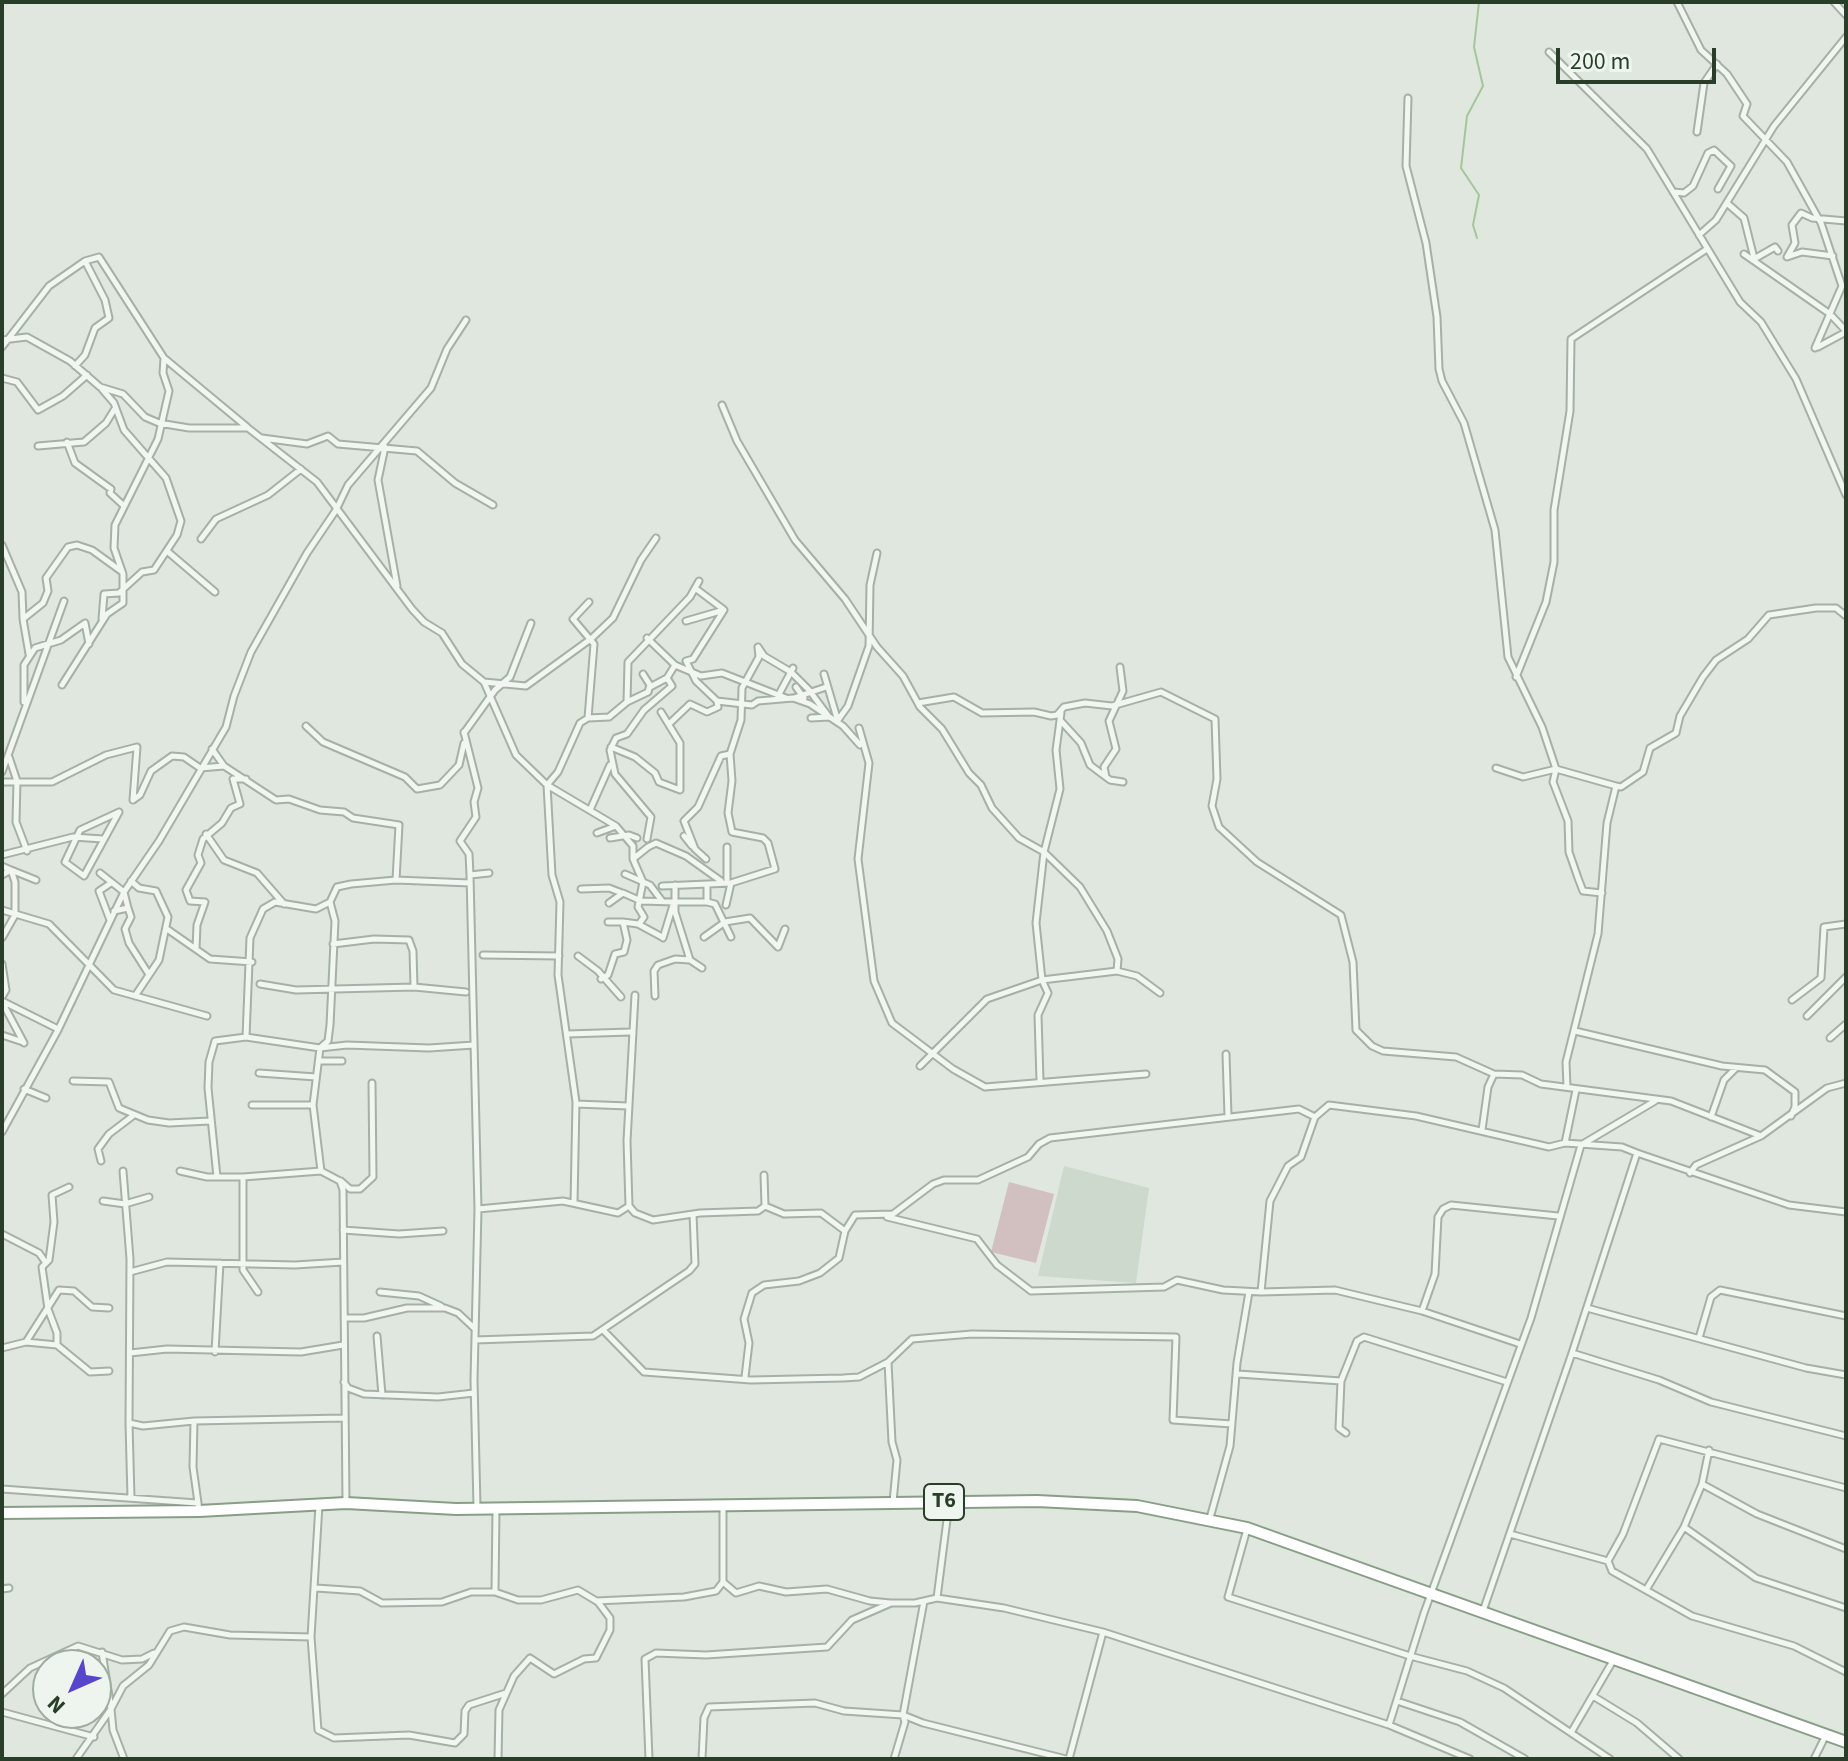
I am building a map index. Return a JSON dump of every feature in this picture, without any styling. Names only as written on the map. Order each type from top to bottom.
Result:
[{"type":"highway","name":"T6","points":[[2,1513],[346,1503],[477,1508],[893,1502],[1137,1506],[1210,1518],[1247,1528],[1432,1591],[1846,1742]]},
{"type":"street","points":[[1677,2],[1701,50],[1727,74],[1747,104],[1743,116],[1787,162],[1819,219],[1842,286],[1830,314],[1817,347],[1846,331],[1830,314],[1805,300],[1744,254]]},
{"type":"street","points":[[1834,2],[1846,15]]},
{"type":"street","points":[[1699,235],[1728,204],[1766,138],[1846,37]]},
{"type":"street","points":[[1549,52],[1647,149],[1707,249],[1728,277],[1740,302],[1769,334],[1796,379],[1846,495]]},
{"type":"street","points":[[1697,132],[1704,83],[1717,64]]},
{"type":"street","points":[[1408,98],[1406,166],[1426,243],[1437,317],[1439,369],[1464,423],[1495,530],[1508,657],[1542,727],[1556,769],[1553,782],[1568,821],[1569,852],[1583,891],[1602,893]]},
{"type":"street","points":[[1673,192],[1684,193],[1693,186],[1708,153],[1714,150],[1731,166],[1718,189]]},
{"type":"street","points":[[1728,204],[1744,218],[1754,259]]},
{"type":"street","points":[[1833,256],[1802,252],[1787,257],[1795,243],[1792,225],[1801,213],[1819,219],[1846,221]]},
{"type":"street","points":[[1754,259],[1775,247],[1778,251]]},
{"type":"street","points":[[1516,677],[1546,602],[1554,562],[1554,510],[1570,411],[1571,339],[1707,249]]},
{"type":"street","points":[[4,345],[49,286],[85,261],[99,257],[164,358],[321,487],[424,622],[442,633],[462,664],[484,682],[500,686],[526,686],[592,638],[613,618],[641,560],[656,538]]},
{"type":"street","points":[[75,366],[85,355],[95,328],[109,318],[105,300],[85,261]]},
{"type":"street","points":[[2,1132],[58,1030],[124,892],[228,722],[232,700],[251,652],[314,541],[336,510],[348,485],[384,447],[431,388],[447,349],[466,320]]},
{"type":"street","points":[[4,345],[27,337],[75,366],[100,387],[113,401],[124,430],[166,478],[181,517],[179,530],[154,570],[142,572],[123,591],[104,594],[102,624]]},
{"type":"street","points":[[62,685],[107,614],[123,603],[123,574],[114,545],[115,524],[158,439],[159,423],[169,391],[163,373],[164,358]]},
{"type":"street","points":[[2,378],[17,382],[38,410],[63,396],[87,375]]},
{"type":"street","points":[[100,387],[123,394],[145,417],[159,423],[193,428],[248,428]]},
{"type":"street","points":[[722,405],[737,441],[795,540],[845,599],[871,638],[903,676],[918,703],[942,729],[969,773],[981,785],[992,808],[1019,838],[1044,852],[1080,887],[1107,931],[1118,959],[1117,971]]},
{"type":"street","points":[[38,446],[84,442],[115,410]]},
{"type":"street","points":[[260,437],[307,444],[328,436],[338,444],[417,451],[455,483],[493,505]]},
{"type":"street","points":[[67,442],[75,463],[111,489],[110,493],[124,506]]},
{"type":"street","points":[[384,447],[378,480],[397,587]]},
{"type":"street","points":[[201,539],[216,519],[268,495],[301,469]]},
{"type":"street","points":[[2,545],[22,592],[29,654],[24,669],[24,707]]},
{"type":"street","points":[[23,619],[43,603],[48,591],[46,578],[68,547],[77,545],[106,557],[123,574]]},
{"type":"street","points":[[167,551],[215,592]]},
{"type":"street","points":[[840,723],[871,638],[870,585],[877,553]]},
{"type":"street","points":[[627,702],[628,662],[699,581]]},
{"type":"street","points":[[695,588],[724,610]]},
{"type":"street","points":[[2,772],[64,601]]},
{"type":"street","points":[[588,718],[593,686],[589,671],[594,659],[592,638],[573,619],[589,602]]},
{"type":"street","points":[[1496,768],[1523,777],[1556,769],[1621,787],[1643,772],[1650,748],[1676,733],[1680,716],[1716,660],[1748,639],[1769,615],[1836,608],[1846,616]]},
{"type":"street","points":[[686,621],[724,610]]},
{"type":"street","points":[[669,724],[690,704],[707,712],[718,707],[717,701],[689,671],[686,661],[693,659],[724,610]]},
{"type":"street","points":[[29,654],[48,643],[61,640],[85,623],[89,644]]},
{"type":"street","points":[[306,726],[323,742],[354,758],[405,777],[417,789],[440,785],[459,765],[464,732],[510,677],[531,623]]},
{"type":"street","points":[[647,638],[675,665],[701,676],[722,673],[777,697]]},
{"type":"street","points":[[662,886],[707,886],[775,869],[768,843],[763,838],[732,832],[729,826],[730,754],[745,684],[759,657],[758,647],[764,656],[792,670],[829,717]]},
{"type":"street","points":[[574,1203],[576,1104],[560,988],[560,902],[552,875],[547,785],[558,772],[580,723],[588,718],[609,717],[627,702],[639,699],[667,678],[675,665]]},
{"type":"street","points":[[1106,777],[1104,767],[1116,749],[1109,721],[1123,691],[1120,667]]},
{"type":"street","points":[[777,697],[792,670]]},
{"type":"street","points":[[643,674],[650,688]]},
{"type":"street","points":[[824,674],[840,723]]},
{"type":"street","points":[[590,810],[610,764],[611,747],[672,686],[667,678]]},
{"type":"street","points":[[484,682],[513,750],[547,785],[616,826],[633,846],[633,859],[643,882],[638,907],[644,917],[639,924]]},
{"type":"street","points":[[796,687],[806,703]]},
{"type":"street","points":[[790,698],[826,687]]},
{"type":"street","points":[[1040,1081],[1038,1015],[1048,993],[1042,980],[1036,923],[1044,852],[1060,789],[1056,750],[1061,712],[1064,707],[1085,703],[1117,704],[1161,692],[1215,719],[1217,779],[1212,806],[1219,827],[1257,862],[1341,915],[1353,962],[1356,1030],[1372,1046],[1383,1051],[1456,1057],[1494,1074],[1522,1075],[1541,1084],[1680,1103],[1761,1136]]},
{"type":"street","points":[[717,701],[742,705],[777,697],[806,703],[840,723],[864,749]]},
{"type":"street","points":[[918,703],[954,697],[982,713],[1034,712],[1051,716],[1061,712]]},
{"type":"street","points":[[611,747],[635,757],[655,773],[659,782],[680,790],[680,743],[661,712]]},
{"type":"street","points":[[811,718],[829,717]]},
{"type":"street","points":[[1060,720],[1081,743],[1090,765],[1106,777],[1123,782]]},
{"type":"street","points":[[859,728],[869,763],[858,859],[878,996],[892,1023],[932,1055],[985,1087],[1146,1074]]},
{"type":"street","points":[[464,732],[478,788],[474,802],[476,817],[460,841],[469,854],[470,875],[478,1209],[474,1393],[477,1508]]},
{"type":"street","points":[[2,782],[52,782],[106,755],[137,747],[134,800],[151,771],[172,756],[184,757],[200,768],[224,766]]},
{"type":"street","points":[[212,749],[224,766],[276,800],[289,799],[320,810],[344,812],[353,818],[399,825],[396,880]]},
{"type":"street","points":[[695,849],[684,821],[698,807],[721,756],[730,754]]},
{"type":"street","points":[[9,756],[17,781],[16,822],[27,851]]},
{"type":"street","points":[[610,764],[651,817],[647,839]]},
{"type":"street","points":[[196,949],[197,925],[205,902],[190,901],[186,890],[201,863],[198,855],[206,834],[240,804],[233,779],[247,779]]},
{"type":"street","points":[[1567,1087],[1566,1062],[1598,934],[1607,823],[1616,786]]},
{"type":"street","points":[[119,812],[103,839],[84,876],[65,862],[76,836],[89,823],[119,812]]},
{"type":"street","points":[[597,833],[616,826]]},
{"type":"street","points":[[206,834],[224,860],[257,873],[285,905]]},
{"type":"street","points":[[2,855],[76,836],[103,839]]},
{"type":"street","points":[[684,836],[706,859]]},
{"type":"street","points":[[610,838],[637,838]]},
{"type":"street","points":[[633,859],[656,843],[686,856],[726,882]]},
{"type":"street","points":[[726,905],[727,847]]},
{"type":"street","points":[[2,866],[36,880]]},
{"type":"street","points":[[2,875],[11,870]]},
{"type":"street","points":[[2,938],[15,915],[15,882],[11,870]]},
{"type":"street","points":[[100,873],[124,892],[131,917],[125,929],[129,943],[148,973]]},
{"type":"street","points":[[470,875],[489,873]]},
{"type":"street","points":[[625,874],[650,885],[662,901]]},
{"type":"street","points":[[246,1037],[246,985],[252,962],[250,938],[263,909],[275,902],[316,909],[330,902],[337,887],[396,880],[470,883]]},
{"type":"street","points":[[131,881],[139,888],[156,891],[168,917],[159,960],[135,996]]},
{"type":"street","points":[[110,921],[99,891],[111,883]]},
{"type":"street","points":[[608,922],[639,924],[663,939],[674,902],[675,885]]},
{"type":"street","points":[[707,886],[707,902]]},
{"type":"street","points":[[581,889],[609,888],[641,901],[715,904],[731,937]]},
{"type":"street","points":[[609,903],[623,893]]},
{"type":"street","points":[[321,1171],[313,1105],[320,1048],[328,1041],[334,912],[330,902]]},
{"type":"street","points":[[674,902],[690,960]]},
{"type":"street","points":[[114,911],[128,908]]},
{"type":"street","points":[[2,910],[51,925],[111,988],[207,1016]]},
{"type":"street","points":[[704,937],[725,922],[750,918],[778,947],[785,929]]},
{"type":"street","points":[[601,979],[608,975],[615,954],[624,952],[627,940],[623,922]]},
{"type":"street","points":[[1792,1000],[1821,978],[1824,927],[1846,924]]},
{"type":"street","points":[[166,929],[210,959],[252,962]]},
{"type":"street","points":[[333,945],[374,939],[409,940],[413,951],[414,987]]},
{"type":"street","points":[[483,955],[559,956]]},
{"type":"street","points":[[578,956],[598,971],[601,979],[621,997]]},
{"type":"street","points":[[655,996],[654,971],[658,965],[675,959],[690,960],[702,968]]},
{"type":"street","points":[[2,964],[6,990],[2,1000],[24,1043],[2,1035]]},
{"type":"street","points":[[920,1066],[987,999],[1042,980],[1117,971],[1137,976],[1160,993]]},
{"type":"street","points":[[1807,1016],[1846,977]]},
{"type":"street","points":[[260,984],[296,990],[414,987],[466,992]]},
{"type":"street","points":[[635,995],[630,1032],[629,1206],[635,1213],[653,1220],[693,1214],[758,1211],[765,1206]]},
{"type":"street","points":[[2,1000],[58,1030]]},
{"type":"street","points":[[1830,1038],[1846,1024]]},
{"type":"street","points":[[1575,1031],[1738,1068],[1765,1070],[1783,1080],[1795,1092],[1791,1116]]},
{"type":"street","points":[[568,1034],[630,1032]]},
{"type":"street","points":[[217,1177],[208,1079],[211,1046],[215,1041],[246,1037],[320,1048],[347,1045],[429,1048],[474,1045]]},
{"type":"street","points":[[1226,1054],[1228,1116]]},
{"type":"street","points":[[320,1061],[342,1061]]},
{"type":"street","points":[[1711,1117],[1724,1080],[1738,1068]]},
{"type":"street","points":[[259,1073],[316,1077]]},
{"type":"street","points":[[1482,1130],[1488,1087],[1494,1074]]},
{"type":"street","points":[[73,1081],[109,1082],[123,1112],[124,1122]]},
{"type":"street","points":[[180,1171],[217,1177],[243,1177],[321,1171],[350,1189],[360,1189],[373,1177],[372,1083]]},
{"type":"street","points":[[1690,1173],[1696,1165],[1761,1136],[1827,1088],[1846,1083]]},
{"type":"street","points":[[24,1089],[46,1098]]},
{"type":"street","points":[[1565,1143],[1576,1090]]},
{"type":"street","points":[[1389,1725],[1432,1591],[1520,1344],[1581,1145],[1655,1101]]},
{"type":"street","points":[[576,1104],[628,1106]]},
{"type":"street","points":[[252,1105],[313,1105]]},
{"type":"street","points":[[1261,1292],[1270,1201],[1288,1166],[1301,1157],[1315,1117],[1329,1105],[1416,1116],[1549,1147],[1565,1143],[1622,1147],[1789,1205],[1846,1212]]},
{"type":"street","points":[[879,1216],[893,1214],[933,1184],[944,1180],[978,1180],[1028,1157],[1039,1144],[1050,1138],[1299,1109],[1315,1117]]},
{"type":"street","points":[[123,1112],[169,1123],[210,1121]]},
{"type":"street","points":[[101,1161],[98,1149],[113,1129],[134,1115]]},
{"type":"street","points":[[1483,1611],[1637,1153]]},
{"type":"street","points":[[123,1171],[130,1272],[131,1498]]},
{"type":"street","points":[[764,1175],[765,1206]]},
{"type":"street","points":[[243,1177],[243,1270],[258,1292]]},
{"type":"street","points":[[340,1181],[346,1503]]},
{"type":"street","points":[[57,1345],[42,1267],[46,1263],[54,1222],[52,1195],[69,1187]]},
{"type":"street","points":[[103,1201],[125,1204],[149,1197]]},
{"type":"street","points":[[478,1209],[574,1203],[618,1213],[629,1206]]},
{"type":"street","points":[[1422,1311],[1435,1274],[1438,1217],[1443,1209],[1451,1205],[1558,1216]]},
{"type":"street","points":[[765,1206],[784,1214],[821,1213],[845,1231]]},
{"type":"street","points":[[745,1377],[749,1343],[744,1319],[752,1293],[764,1285],[799,1281],[820,1273],[839,1258],[845,1231],[855,1215],[866,1212],[977,1239],[997,1265],[1031,1291],[1164,1287],[1177,1280],[1249,1292],[1335,1290],[1422,1311],[1520,1344]]},
{"type":"street","points":[[475,1340],[580,1338],[603,1330],[695,1264],[693,1214]]},
{"type":"street","points":[[343,1230],[399,1234],[443,1231]]},
{"type":"street","points":[[2,1234],[39,1253],[46,1263]]},
{"type":"street","points":[[130,1272],[167,1262],[343,1262]]},
{"type":"street","points":[[215,1352],[220,1263]]},
{"type":"street","points":[[26,1342],[59,1290],[74,1291],[92,1307],[109,1308]]},
{"type":"street","points":[[1699,1338],[1711,1297],[1720,1290],[1846,1316]]},
{"type":"street","points":[[380,1292],[419,1296],[458,1313],[475,1328]]},
{"type":"street","points":[[1210,1518],[1232,1424],[1249,1292]]},
{"type":"street","points":[[344,1318],[364,1318],[407,1308],[445,1308]]},
{"type":"street","points":[[1587,1308],[1806,1368],[1846,1375]]},
{"type":"street","points":[[603,1330],[644,1372],[745,1377],[859,1377],[888,1362],[912,1339],[972,1334],[1176,1337],[1173,1420],[1232,1424]]},
{"type":"street","points":[[377,1336],[382,1395]]},
{"type":"street","points":[[1346,1433],[1339,1428],[1341,1381],[1357,1341],[1370,1336],[1507,1382]]},
{"type":"street","points":[[2,1348],[26,1342],[57,1345],[90,1372],[109,1371]]},
{"type":"street","points":[[130,1353],[167,1349],[301,1352],[343,1345]]},
{"type":"street","points":[[1572,1353],[1659,1380],[1711,1402],[1846,1436]]},
{"type":"street","points":[[888,1362],[892,1442],[897,1460],[893,1502]]},
{"type":"street","points":[[1238,1374],[1341,1381]]},
{"type":"street","points":[[343,1379],[355,1392],[382,1395],[438,1397],[474,1393]]},
{"type":"street","points":[[129,1423],[143,1426],[194,1421],[343,1418]]},
{"type":"street","points":[[2,1489],[131,1498],[198,1507],[193,1467],[194,1421]]},
{"type":"street","points":[[1608,1561],[1623,1534],[1659,1439],[1846,1488]]},
{"type":"street","points":[[1646,1590],[1684,1527],[1702,1484],[1709,1450]]},
{"type":"street","points":[[1702,1484],[1757,1514],[1846,1549]]},
{"type":"street","points":[[67,1495],[73,1512]]},
{"type":"street","points":[[937,1598],[950,1502]]},
{"type":"street","points":[[319,1504],[311,1637],[318,1730],[334,1738],[409,1735],[455,1743],[464,1734],[469,1705],[507,1693]]},
{"type":"street","points":[[596,1601],[703,1595],[716,1591],[723,1582],[723,1505]]},
{"type":"street","points":[[495,1592],[496,1508]]},
{"type":"street","points":[[1684,1527],[1756,1578],[1846,1608]]},
{"type":"street","points":[[1247,1528],[1228,1597],[1410,1656],[1467,1671],[1504,1688],[1610,1759]]},
{"type":"street","points":[[1510,1534],[1608,1561]]},
{"type":"street","points":[[1608,1561],[1612,1571],[1692,1616],[1723,1622],[1794,1646],[1846,1672]]},
{"type":"street","points":[[723,1582],[736,1593],[759,1586],[786,1592],[827,1589],[870,1601],[891,1603],[937,1598],[1004,1608],[1103,1632],[1389,1725],[1470,1759]]},
{"type":"street","points":[[316,1588],[360,1591],[382,1603],[442,1602],[471,1592],[495,1592],[518,1600],[541,1600],[578,1590],[596,1601],[610,1618],[610,1630],[596,1658],[584,1659],[554,1674],[530,1658],[514,1676],[499,1710],[498,1759]]},
{"type":"street","points":[[894,1759],[905,1722],[903,1715],[924,1600]]},
{"type":"street","points":[[649,1759],[645,1659],[656,1653],[706,1655],[827,1647],[852,1620],[891,1603]]},
{"type":"street","points":[[112,1707],[123,1686],[144,1672],[170,1631],[184,1627],[230,1635],[311,1637]]},
{"type":"street","points":[[702,1759],[704,1718],[709,1707],[815,1703],[844,1711],[903,1715],[923,1723],[1067,1759],[1103,1632]]},
{"type":"street","points":[[65,1649],[85,1646],[94,1649]]},
{"type":"street","points":[[112,1656],[122,1660],[142,1659],[154,1653]]},
{"type":"street","points":[[1572,1731],[1614,1658]]},
{"type":"street","points":[[2,1694],[32,1667]]},
{"type":"street","points":[[1593,1696],[1637,1723],[1679,1759]]},
{"type":"street","points":[[1397,1701],[1460,1722],[1525,1759]]},
{"type":"street","points":[[2,1712],[94,1737]]},
{"type":"street","points":[[112,1720],[124,1759]]},
{"type":"street","points":[[76,1759],[99,1729]]},
{"type":"street","points":[[1814,1759],[1826,1735]]},
{"type":"shaded area","points":[[1064,1166],[1149,1188],[1136,1283],[1038,1276]]},
{"type":"shaded area","points":[[1009,1182],[1054,1194],[1036,1263],[991,1252]]},
{"type":"waterway","points":[[1477,238],[1473,225],[1479,195],[1461,168],[1467,116],[1483,86],[1474,47],[1479,2]]}]
